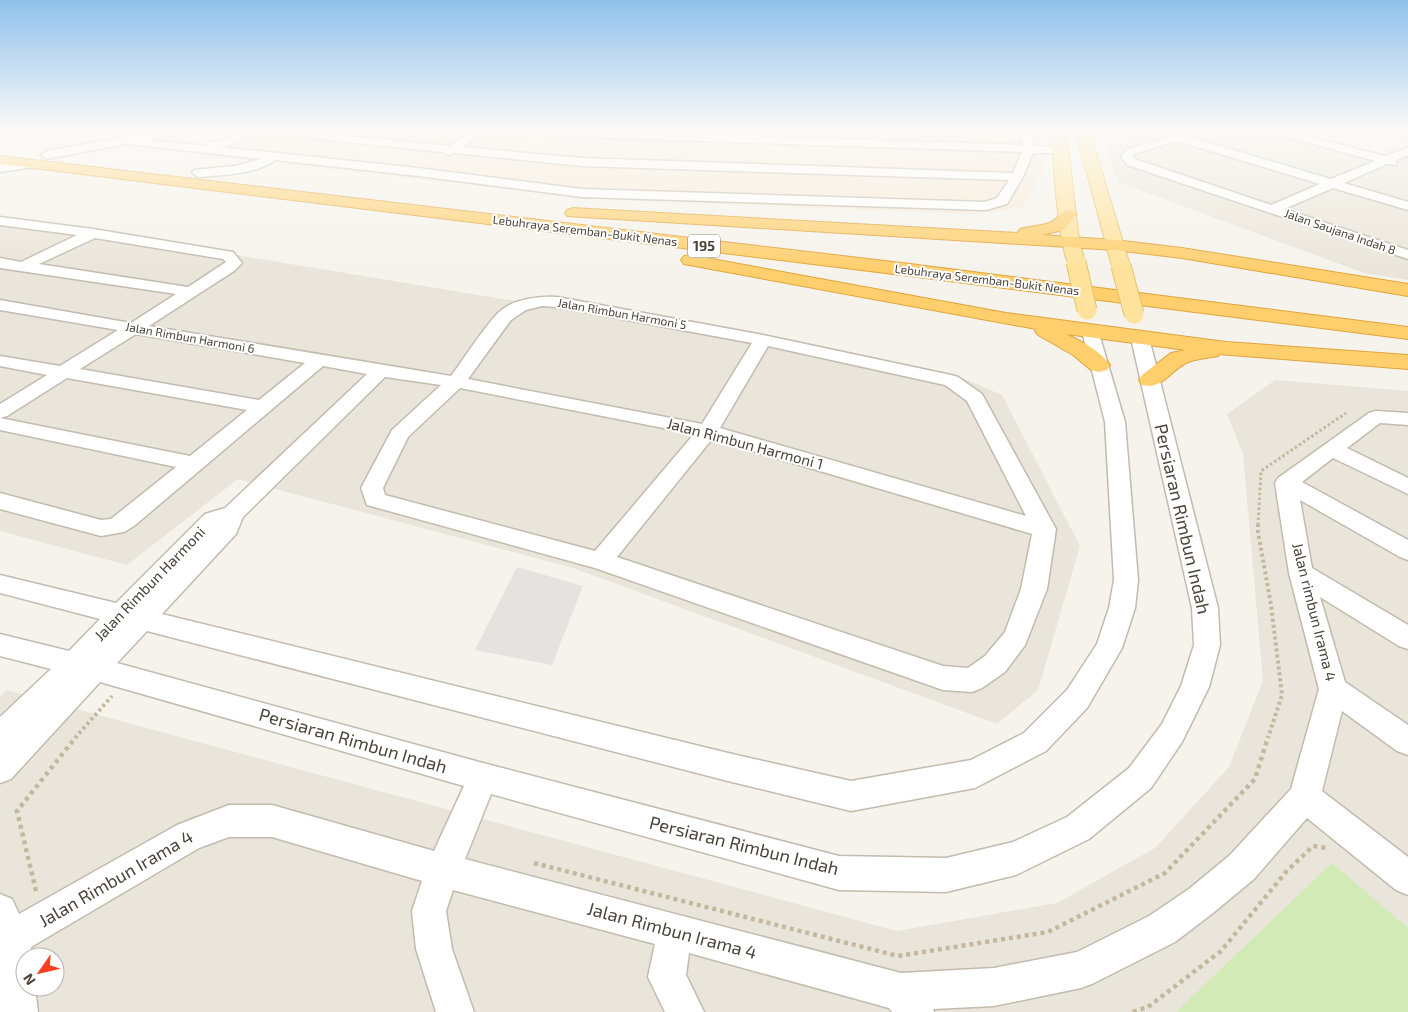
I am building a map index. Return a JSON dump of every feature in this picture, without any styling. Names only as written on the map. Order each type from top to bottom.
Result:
[{"type":"highway","name":"Lebuhraya Seremban-Bukit Nenas","points":[[130,176],[910,270],[1408,333]]},
{"type":"highway","name":"Lebuhraya Seremban-Bukit Nenas","points":[[226,176],[522,210],[1188,294],[1408,319]]},
{"type":"highway","points":[[522,210],[1115,245],[1182,253],[1408,290]]},
{"type":"highway","points":[[1002,237],[1057,226],[1068,215]]},
{"type":"highway","points":[[495,221],[756,274],[1027,322],[1089,320],[1137,326],[1226,348],[1408,362]]},
{"type":"highway","points":[[1110,225],[1136,238],[1182,253]]},
{"type":"highway","points":[[1027,322],[1081,350],[1098,365]]},
{"type":"highway","points":[[1150,380],[1179,358],[1226,348]]},
{"type":"main road","points":[[1064,176],[1070,241],[1089,320]]},
{"type":"main road","points":[[1096,176],[1137,326]]},
{"type":"street","points":[[451,176],[582,193],[630,194],[792,176]]},
{"type":"street","points":[[630,194],[638,176]]},
{"type":"street","points":[[861,176],[986,206],[1002,201],[1018,177]]},
{"type":"street","points":[[995,176],[1018,177]]},
{"type":"street","name":"Jalan Saujana Indah 8","points":[[1174,176],[1408,255]]},
{"type":"street","points":[[1310,176],[1408,206]]},
{"type":"street","points":[[1272,209],[1349,176]]},
{"type":"street","points":[[0,221],[93,233],[228,255],[234,263],[192,292],[0,412]]},
{"type":"street","points":[[0,278],[93,233]]},
{"type":"street","points":[[0,263],[192,292]]},
{"type":"street","name":"Jalan Rimbun Harmoni 5","points":[[600,561],[375,500],[372,488],[399,434],[456,382],[505,316],[520,307],[542,302],[557,302],[764,340],[951,381],[975,398],[1044,529]]},
{"type":"street","name":"Jalan Rimbun Harmoni 6","points":[[0,306],[381,371]]},
{"type":"street","points":[[0,584],[710,763],[851,796],[975,774],[1034,742],[1077,699],[1109,648],[1122,608],[1126,580],[1115,422],[1098,365],[1089,320]]},
{"type":"street","name":"Persiaran Rimbun Indah","points":[[0,645],[839,873],[946,875],[1016,858],[1078,828],[1140,778],[1172,733],[1194,687],[1207,645],[1205,608],[1137,326]]},
{"type":"street","points":[[764,340],[708,431],[600,561],[943,678],[972,680],[995,664],[1016,637],[1034,589],[1044,529]]},
{"type":"street","points":[[0,501],[101,528],[109,528],[126,520],[320,360]]},
{"type":"street","points":[[0,361],[264,407]]},
{"type":"street","name":"Jalan Rimbun Harmoni 1","points":[[381,371],[456,382],[708,431],[1044,529]]},
{"type":"street","name":"Jalan Rimbun Harmoni","points":[[85,667],[131,616],[219,538],[228,528],[233,514],[381,371]]},
{"type":"street","points":[[1376,417],[1408,432]]},
{"type":"street","points":[[1408,419],[1376,417],[1286,483],[1408,551]]},
{"type":"street","points":[[0,424],[194,464]]},
{"type":"street","points":[[1331,449],[1408,487]]},
{"type":"street","name":"Jalan rimbun Irama 4","points":[[1286,483],[1301,573],[1333,689],[1305,797]]},
{"type":"street","points":[[1301,573],[1408,638]]},
{"type":"street","points":[[0,736],[85,667]]},
{"type":"street","points":[[0,769],[85,667]]},
{"type":"street","points":[[1333,689],[1408,742]]},
{"type":"street","points":[[455,1012],[434,948],[429,911],[443,870],[483,776]]},
{"type":"street","points":[[1305,797],[1408,878]]},
{"type":"street","name":"Jalan Rimbun Irama 4","points":[[6,925],[189,836],[229,821],[272,821],[443,870],[675,931],[908,1002],[1082,970],[1162,929],[1202,901],[1242,866],[1305,797]]},
{"type":"street","points":[[6,925],[19,1012]]},
{"type":"street","points":[[675,931],[668,977],[685,1012]]},
{"type":"path","points":[[1133,1012],[1148,1007],[1221,951],[1286,872],[1313,846],[1331,849]]},
{"type":"shaded area","points":[[390,176],[1040,176],[1022,208],[973,214],[600,199]]},
{"type":"shaded area","points":[[1116,176],[1408,176],[1408,280],[1364,273],[1118,182]]},
{"type":"shaded area","points":[[0,216],[951,373],[1002,395],[1080,546],[1038,690],[997,724],[573,568],[238,479],[127,565],[0,531]]},
{"type":"shaded area","points":[[1275,380],[1408,391],[1408,1012],[0,1012],[0,697],[6,690],[897,931],[1057,903],[1155,848],[1229,767],[1263,681],[1243,454],[1227,414]]},
{"type":"shaded area","points":[[517,567],[583,586],[552,665],[475,650]]},
{"type":"green space","points":[[1332,863],[1408,928],[1408,1012],[1176,1012]]}]
